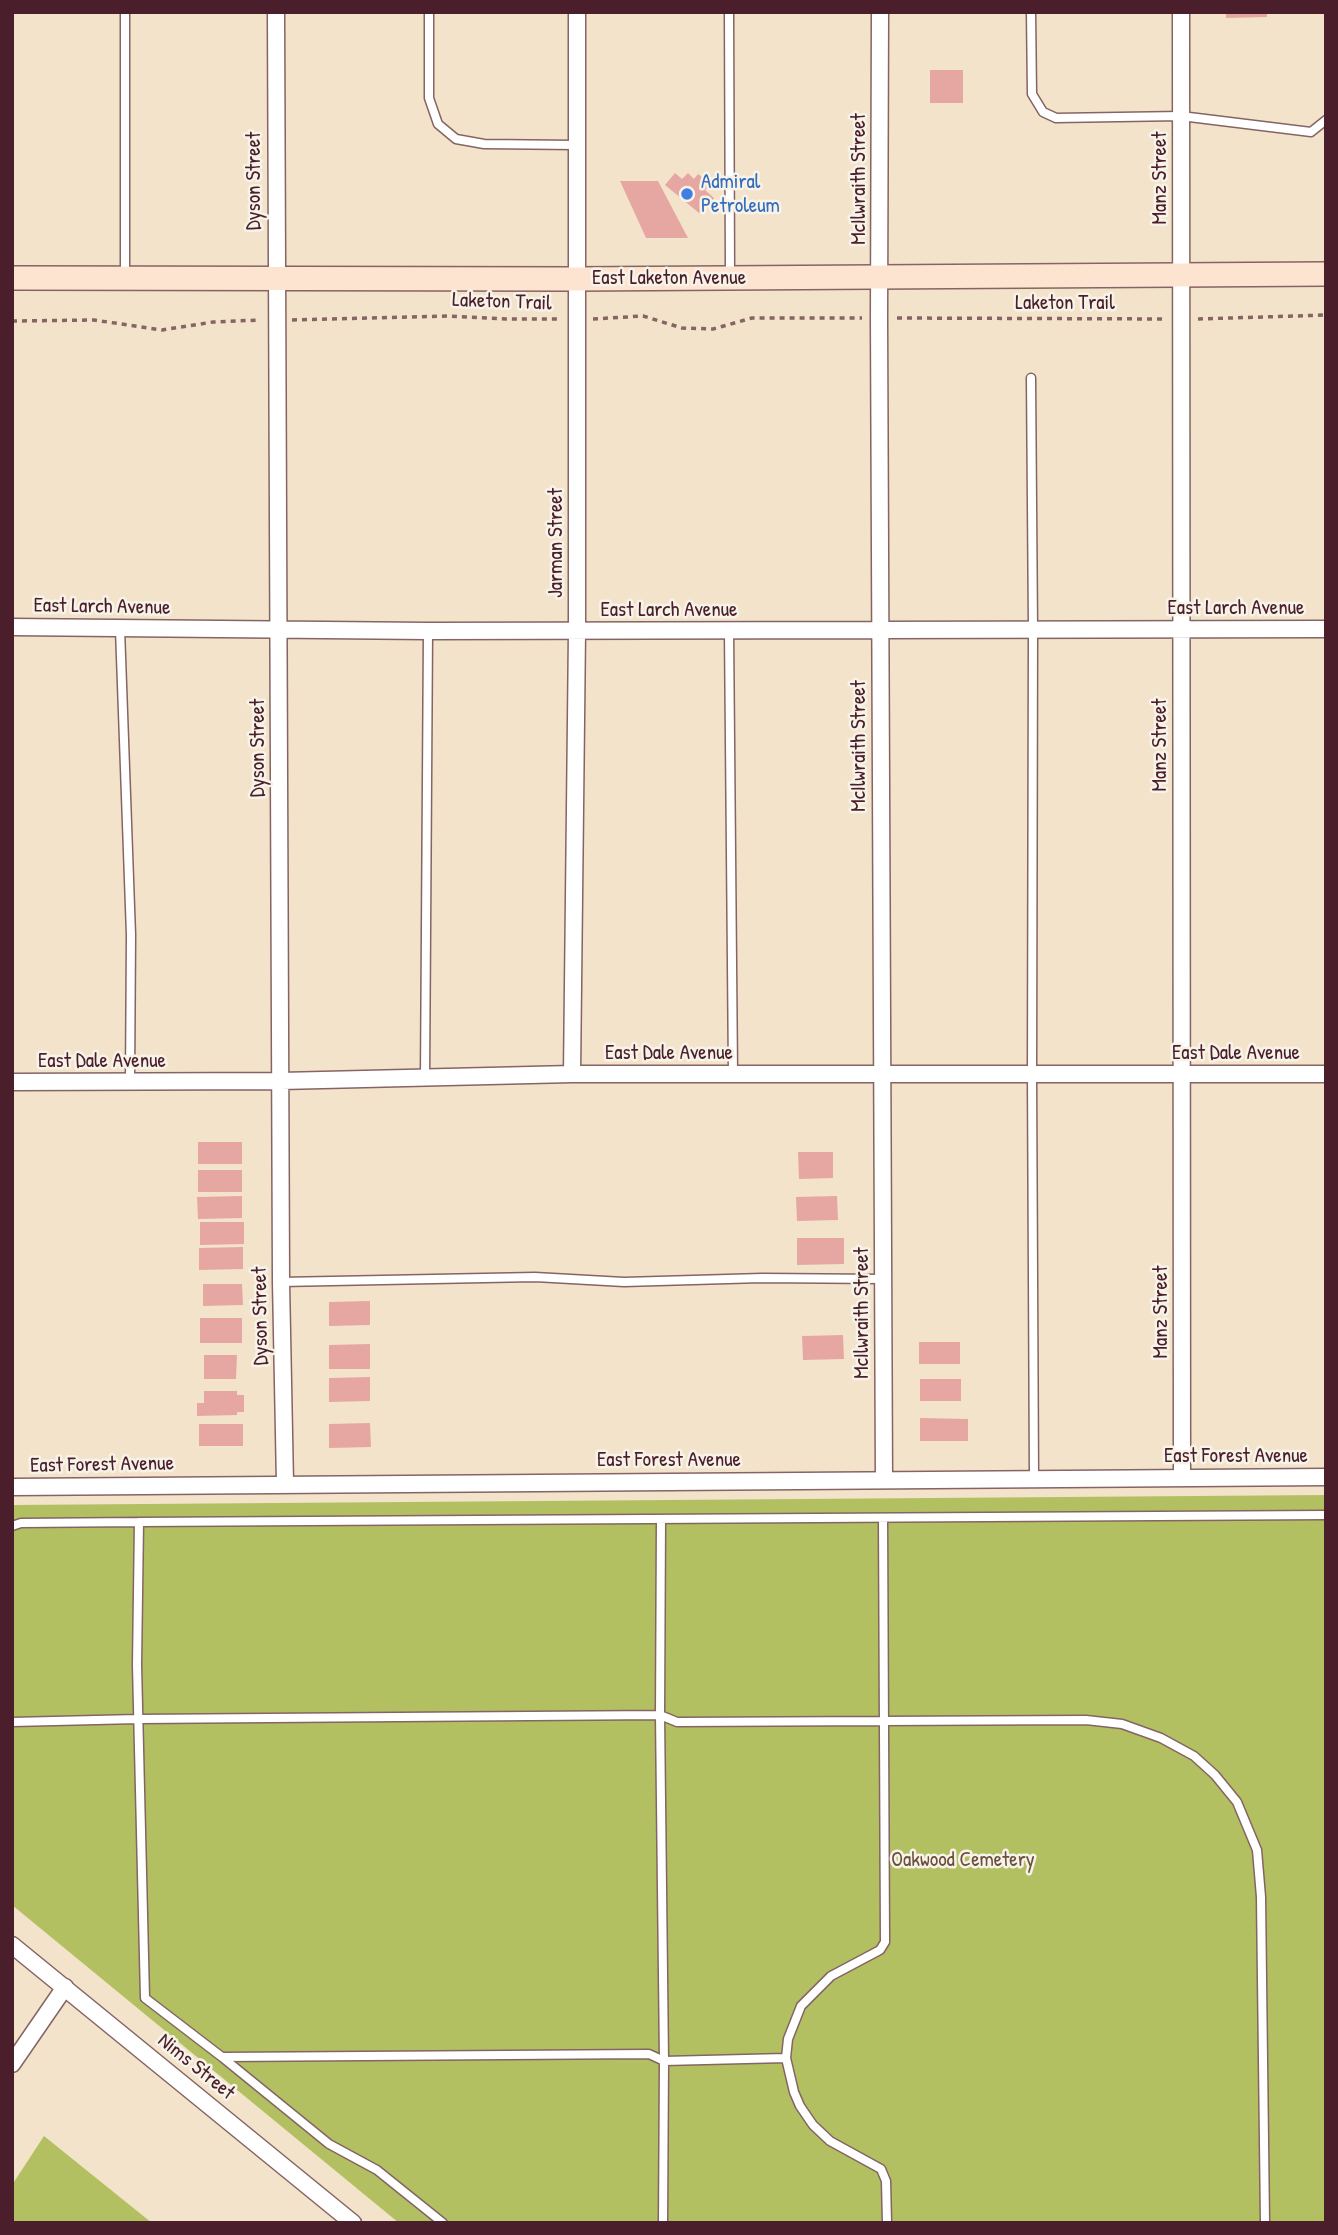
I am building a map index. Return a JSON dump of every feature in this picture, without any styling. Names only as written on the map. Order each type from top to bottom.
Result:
[{"type":"main road","name":"East Laketon Avenue","points":[[12,278],[576,279],[1326,274]]},
{"type":"street","name":"Dyson Street","points":[[276,12],[281,1282],[285,1484]]},
{"type":"street","name":"Jarman Street","points":[[572,1074],[577,631],[577,12]]},
{"type":"street","name":"McIlwraith Street","points":[[880,12],[884,1480]]},
{"type":"street","name":"Manz Street","points":[[1181,12],[1182,1478]]},
{"type":"street","name":"East Larch Avenue","points":[[12,627],[278,631],[1326,629]]},
{"type":"street","name":"East Dale Avenue","points":[[12,1082],[281,1081],[572,1074],[1326,1074]]},
{"type":"street","name":"East Forest Avenue","points":[[12,1488],[1326,1477]]},
{"type":"street","name":"Nims Street","points":[[12,1945],[353,2223]]},
{"type":"street","points":[[12,2064],[65,1987]]},
{"type":"lane","points":[[124,12],[125,278]]},
{"type":"lane","points":[[429,12],[429,98],[438,124],[456,139],[484,144],[576,145]]},
{"type":"lane","points":[[729,12],[730,278]]},
{"type":"lane","points":[[1031,12],[1032,94],[1043,113],[1056,118],[1181,116],[1311,132],[1326,120]]},
{"type":"lane","points":[[1031,378],[1034,630],[1034,1479]]},
{"type":"lane","points":[[120,629],[131,935],[130,1082]]},
{"type":"lane","points":[[425,1078],[428,631]]},
{"type":"lane","points":[[729,631],[733,1074]]},
{"type":"lane","points":[[281,1282],[535,1277],[624,1282],[762,1278],[883,1279]]},
{"type":"lane","points":[[12,1526],[21,1523],[1326,1514]]},
{"type":"lane","points":[[883,1518],[885,1942],[880,1950],[831,1976],[806,2000],[791,2030],[786,2058],[794,2092],[813,2125],[830,2141],[881,2169],[886,2181],[887,2223]]},
{"type":"lane","points":[[661,1520],[663,2223]]},
{"type":"lane","points":[[139,1522],[138,1719],[145,1998],[329,2144],[377,2170],[443,2223]]},
{"type":"lane","points":[[12,1722],[660,1715],[677,1721],[1086,1720],[1122,1724],[1161,1738],[1194,1756],[1215,1775],[1237,1802],[1257,1850],[1261,1897],[1265,2223]]},
{"type":"lane","points":[[222,2057],[649,2054],[664,2060],[786,2058]]},
{"type":"path","name":"Laketon Trail","points":[[12,321],[94,320],[162,330],[213,322],[277,320],[449,316],[578,319],[643,316],[682,328],[713,329],[752,318],[1181,319],[1326,315]]},
{"type":"green space","name":"Oakwood Cemetery","points":[[1326,1495],[1326,2223],[399,2223],[12,1905],[12,1505]]},
{"type":"green space","points":[[44,2136],[152,2223],[12,2223],[12,2185]]},
{"type":"building","points":[[1226,12],[1267,12],[1267,17],[1226,18]]},
{"type":"building","points":[[930,70],[963,70],[963,103],[930,103]]},
{"type":"building","points":[[675,173],[682,179],[688,173],[694,179],[698,174],[711,184],[705,190],[714,198],[705,209],[699,213],[665,185]]},
{"type":"building","points":[[620,181],[658,181],[688,238],[646,238]]},
{"type":"building","points":[[198,1142],[242,1142],[242,1164],[198,1164]]},
{"type":"building","points":[[798,1152],[833,1152],[833,1178],[799,1179]]},
{"type":"building","points":[[198,1170],[242,1170],[242,1192],[198,1192]]},
{"type":"building","points":[[242,1196],[242,1218],[198,1219],[197,1197]]},
{"type":"building","points":[[837,1196],[838,1220],[797,1221],[796,1197]]},
{"type":"building","points":[[200,1222],[244,1222],[244,1244],[200,1245]]},
{"type":"building","points":[[797,1238],[844,1238],[844,1264],[797,1265]]},
{"type":"building","points":[[243,1247],[243,1269],[199,1270],[199,1248]]},
{"type":"building","points":[[203,1284],[242,1284],[243,1305],[203,1306]]},
{"type":"building","points":[[370,1301],[370,1325],[329,1326],[329,1302]]},
{"type":"building","points":[[200,1318],[242,1318],[242,1343],[200,1343]]},
{"type":"building","points":[[843,1335],[844,1359],[803,1360],[802,1336]]},
{"type":"building","points":[[919,1342],[960,1342],[960,1364],[919,1364]]},
{"type":"building","points":[[370,1344],[370,1369],[329,1369],[329,1345]]},
{"type":"building","points":[[204,1355],[237,1355],[236,1379],[204,1379]]},
{"type":"building","points":[[370,1377],[370,1401],[329,1402],[329,1378]]},
{"type":"building","points":[[920,1379],[961,1379],[961,1401],[920,1401]]},
{"type":"building","points":[[204,1391],[237,1391],[237,1395],[244,1395],[244,1412],[237,1412],[237,1415],[197,1416],[197,1403],[204,1403]]},
{"type":"building","points":[[920,1418],[968,1419],[968,1441],[920,1441]]},
{"type":"building","points":[[370,1423],[371,1447],[329,1448],[329,1424]]},
{"type":"building","points":[[199,1424],[243,1424],[243,1446],[199,1446]]},
{"type":"place","name":"Admiral Petroleum","points":[[687,194]]}]
